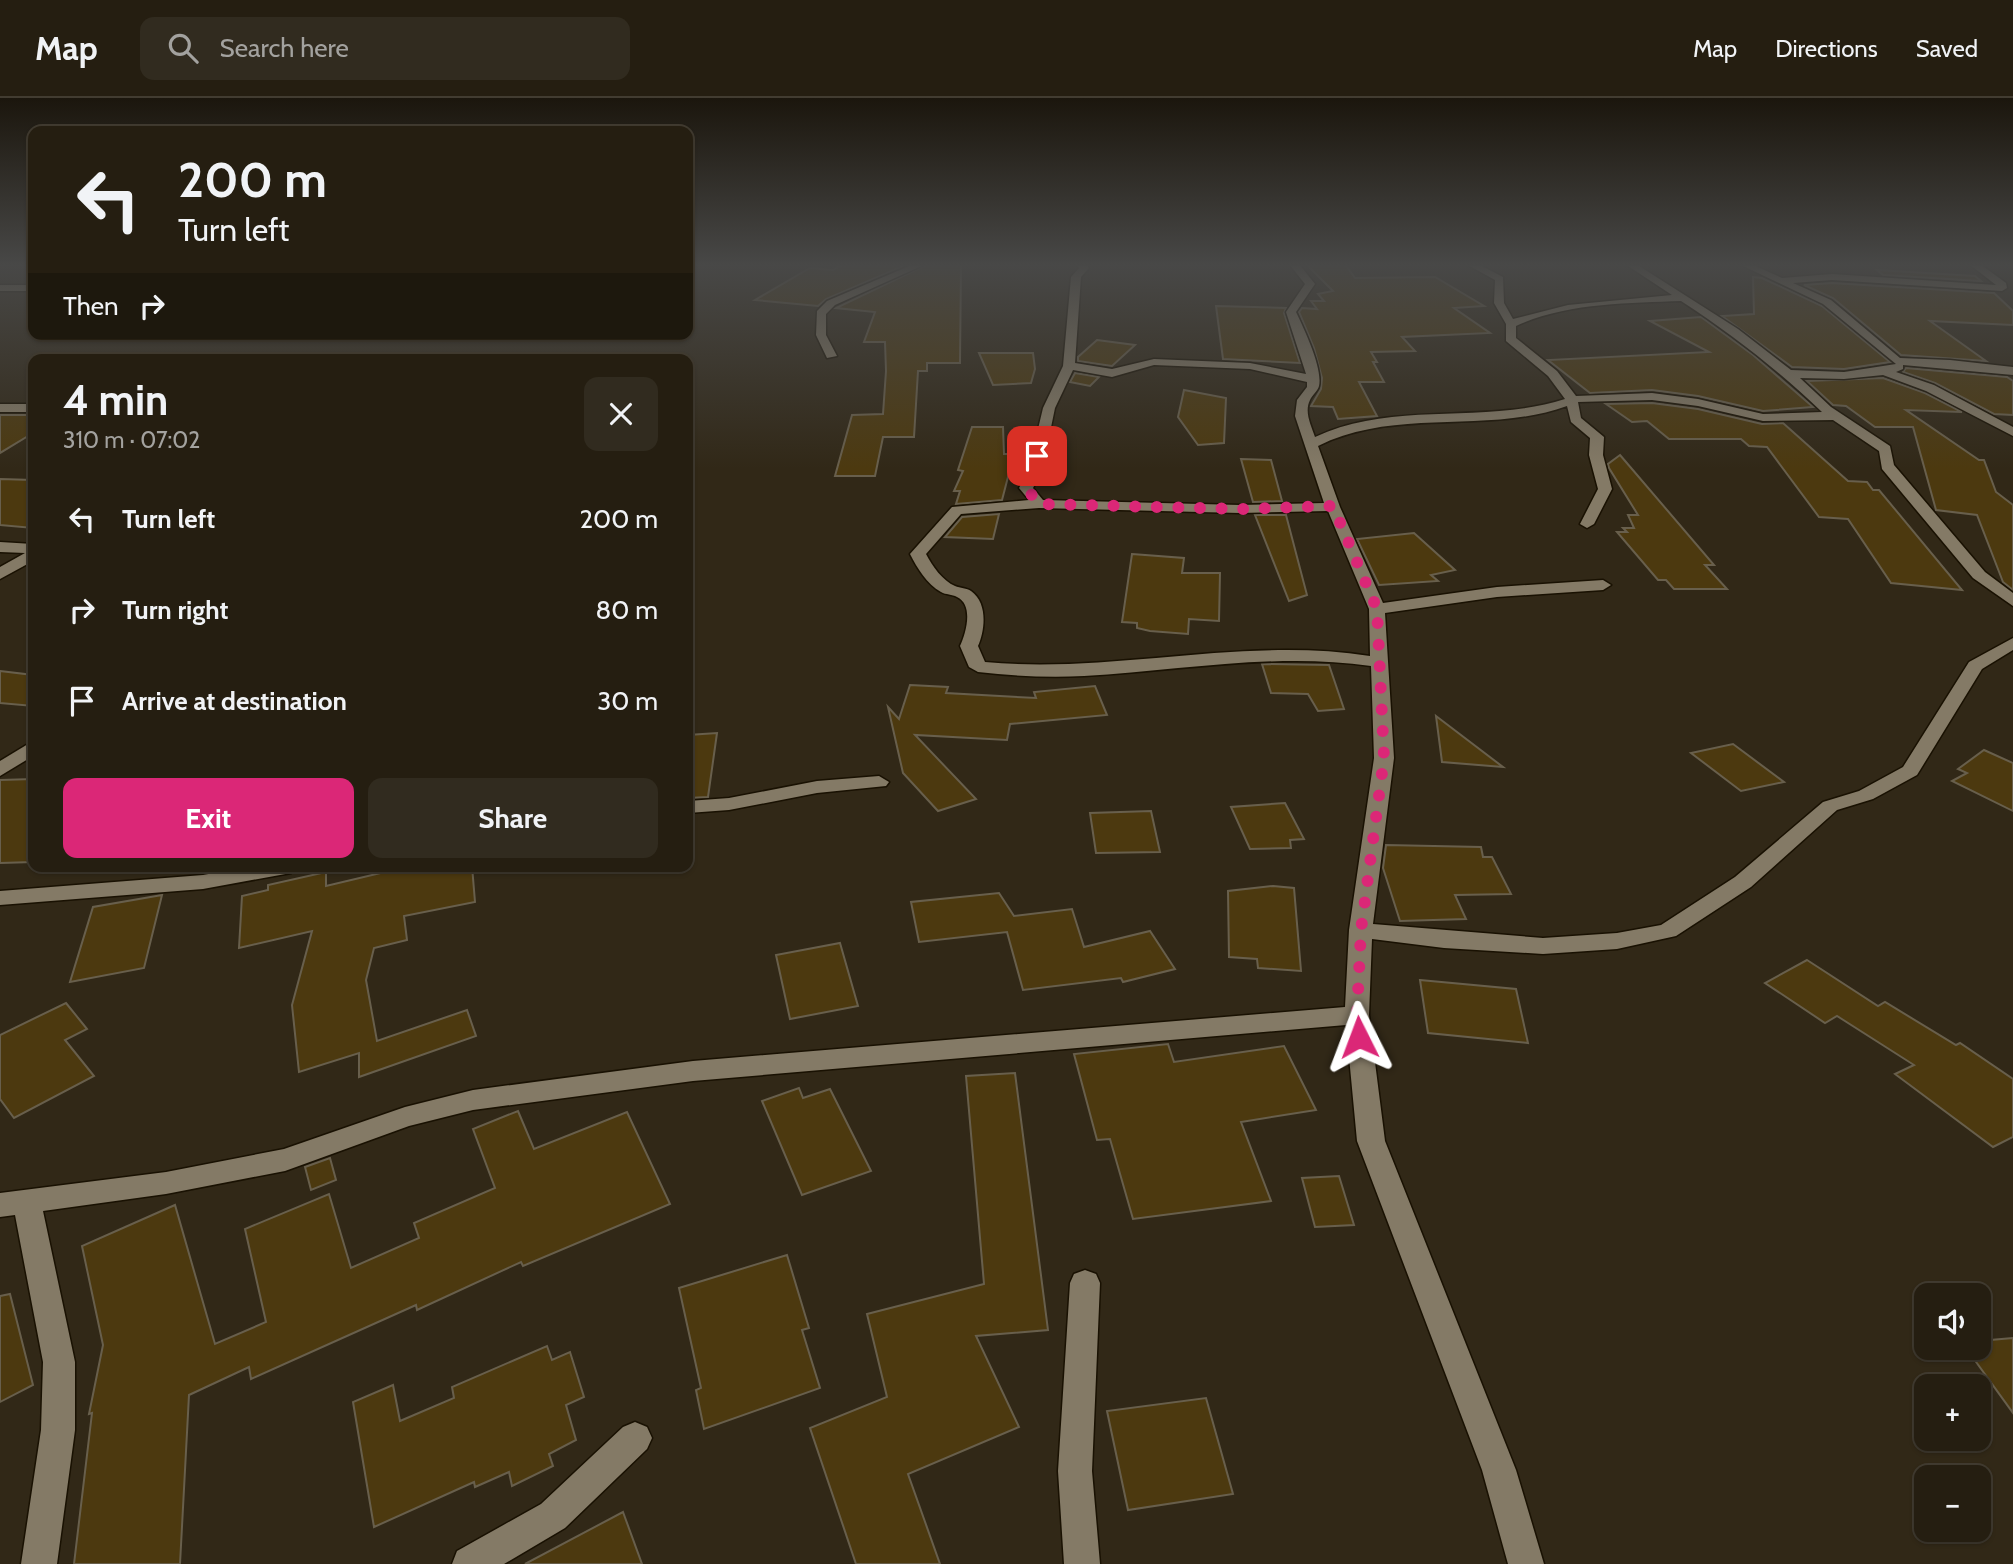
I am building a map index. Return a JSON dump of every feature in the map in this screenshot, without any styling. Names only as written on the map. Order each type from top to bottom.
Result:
[{"type":"street","points":[[821,332],[831,356]]},
{"type":"street","points":[[1039,504],[1026,488],[1035,471],[1048,428],[1049,408],[1069,366],[1072,332]]},
{"type":"street","points":[[1300,332],[1307,349],[1313,380],[1313,387],[1303,400],[1301,416],[1333,506],[1377,609],[1384,758],[1361,930],[1357,1015],[1371,1140],[1499,1471],[1526,1564]]},
{"type":"street","points":[[1510,332],[1510,339],[1530,353],[1569,390],[1576,408],[1575,419],[1597,437],[1597,454],[1605,489],[1587,524]]},
{"type":"street","points":[[1736,332],[1788,373],[1805,392],[1885,449],[1887,466],[1979,575],[2013,601]]},
{"type":"street","points":[[1788,373],[1819,376],[1886,372],[1901,367],[1863,332]]},
{"type":"street","points":[[1897,361],[1912,364],[1950,363],[2013,371]]},
{"type":"street","points":[[1069,366],[1112,373],[1154,362],[1250,366],[1278,370],[1313,380]]},
{"type":"street","points":[[1886,372],[1930,388],[2013,432]]},
{"type":"street","points":[[1311,444],[1323,437],[1349,429],[1438,416],[1528,414],[1587,397],[1665,398],[1785,420],[1819,414],[1837,416]]},
{"type":"street","points":[[0,408],[28,408]]},
{"type":"street","points":[[1333,506],[1240,509],[1039,504],[957,510],[918,554],[926,569],[947,589],[965,594],[972,604],[977,629],[969,646],[978,667],[1037,673],[1313,654],[1343,655],[1378,662]]},
{"type":"street","points":[[0,547],[28,549]]},
{"type":"street","points":[[0,574],[28,558]]},
{"type":"street","points":[[1377,609],[1497,592],[1603,584]]},
{"type":"street","points":[[1361,930],[1444,940],[1543,946],[1616,942],[1668,931],[1743,882],[1830,806],[1866,795],[1910,771],[1975,666],[2013,643]]},
{"type":"street","points":[[0,770],[28,750]]},
{"type":"street","points":[[693,807],[759,800],[794,791],[879,782]]},
{"type":"street","points":[[0,898],[203,882],[258,872]]},
{"type":"street","points":[[39,1564],[58,1430],[59,1362],[14,1204],[166,1183],[285,1160],[405,1117],[473,1100],[693,1071],[1357,1015]]},
{"type":"street","points":[[1082,1564],[1075,1471],[1085,1283]]},
{"type":"street","points":[[470,1564],[554,1516],[635,1438]]},
{"type":"building","points":[[868,332],[960,332],[960,363],[927,363],[927,371],[918,371],[914,437],[883,437],[875,476],[835,476],[852,415],[883,414],[885,342],[864,342]]},
{"type":"building","points":[[1219,332],[1290,332],[1300,363],[1223,359]]},
{"type":"building","points":[[1308,332],[1490,333],[1402,337],[1415,351],[1371,352],[1377,362],[1373,362],[1384,382],[1359,382],[1377,416],[1338,419],[1333,407],[1311,406],[1321,389],[1322,378]]},
{"type":"building","points":[[1672,332],[1722,332],[1753,355],[1813,407],[1763,411],[1698,396],[1652,390],[1590,393],[1548,360],[1709,352]]},
{"type":"building","points":[[1745,332],[1854,332],[1890,362],[1844,369],[1792,367]]},
{"type":"building","points":[[1874,332],[1946,332],[1986,361],[1901,355]]},
{"type":"building","points":[[1097,340],[1135,345],[1112,366],[1078,361],[1078,357]]},
{"type":"building","points":[[979,353],[1033,353],[1035,369],[1031,383],[993,385]]},
{"type":"building","points":[[1906,368],[2007,377],[2013,381],[2013,415],[1994,414],[1935,383],[1903,372]]},
{"type":"building","points":[[1075,373],[1099,377],[1090,386],[1070,382]]},
{"type":"building","points":[[1883,378],[1925,393],[1962,412],[1906,410],[1979,460],[1984,460],[1996,492],[2013,505],[2013,590],[2003,582],[1977,515],[1936,510],[1913,427],[1875,427],[1846,406],[1833,405],[1807,381]]},
{"type":"building","points":[[1184,390],[1226,398],[1224,443],[1198,445],[1178,417]]},
{"type":"building","points":[[1652,403],[1698,409],[1762,424],[1783,423],[1848,481],[1867,482],[1873,490],[1879,490],[1962,590],[1891,583],[1848,519],[1819,517],[1767,447],[1749,446],[1741,439],[1669,439],[1647,421],[1632,422],[1606,404]]},
{"type":"building","points":[[0,415],[28,415],[28,436],[0,453]]},
{"type":"building","points":[[972,427],[1003,427],[1004,454],[1014,454],[1002,500],[956,504],[960,491],[954,491],[963,471],[958,470]]},
{"type":"building","points":[[1620,455],[1714,565],[1705,565],[1727,589],[1674,589],[1666,580],[1658,580],[1617,532],[1627,532],[1623,528],[1634,528],[1628,515],[1638,515],[1609,468],[1608,464]]},
{"type":"building","points":[[1241,459],[1271,460],[1282,501],[1253,502]]},
{"type":"building","points":[[0,479],[28,480],[28,528],[0,525]]},
{"type":"building","points":[[999,514],[993,539],[945,537],[962,517]]},
{"type":"building","points":[[1255,515],[1286,515],[1307,595],[1289,601]]},
{"type":"building","points":[[1414,533],[1455,570],[1431,575],[1438,581],[1379,585],[1357,539]]},
{"type":"building","points":[[1132,554],[1184,558],[1182,573],[1220,573],[1219,621],[1189,619],[1188,634],[1150,631],[1137,628],[1137,623],[1122,622]]},
{"type":"building","points":[[1262,664],[1329,665],[1344,709],[1318,711],[1308,694],[1271,693]]},
{"type":"building","points":[[0,671],[28,674],[28,706],[0,703]]},
{"type":"building","points":[[910,685],[948,687],[946,693],[1036,698],[1034,692],[1095,686],[1107,715],[1010,724],[1007,740],[915,735],[976,799],[938,811],[903,773],[888,707],[899,719]]},
{"type":"building","points":[[1436,716],[1503,767],[1442,762]]},
{"type":"building","points":[[717,733],[708,797],[693,798],[693,735]]},
{"type":"building","points":[[1733,744],[1784,782],[1741,791],[1691,753]]},
{"type":"building","points":[[1984,750],[2013,763],[2013,811],[1952,781],[1967,773],[1958,769]]},
{"type":"building","points":[[28,779],[28,862],[0,863],[0,780]]},
{"type":"building","points":[[1285,803],[1304,839],[1290,840],[1291,848],[1250,849],[1231,807]]},
{"type":"building","points":[[1151,811],[1160,852],[1096,853],[1090,813]]},
{"type":"building","points":[[1386,845],[1481,847],[1483,857],[1492,857],[1511,894],[1455,895],[1466,919],[1400,921],[1383,868]]},
{"type":"building","points":[[326,872],[326,886],[385,872],[472,872],[475,902],[404,916],[407,940],[374,948],[366,980],[377,1041],[467,1010],[476,1036],[359,1077],[359,1053],[299,1072],[292,1005],[312,931],[239,948],[242,896],[268,890],[268,885]]},
{"type":"building","points":[[1273,886],[1294,888],[1301,971],[1258,968],[1257,959],[1229,957],[1228,891]]},
{"type":"building","points":[[999,893],[1014,916],[1072,909],[1084,947],[1150,931],[1175,969],[1123,982],[1121,978],[1023,990],[1007,932],[919,942],[911,902]]},
{"type":"building","points":[[162,895],[144,968],[70,982],[93,907]]},
{"type":"building","points":[[840,943],[858,1006],[790,1019],[776,955]]},
{"type":"building","points":[[1807,960],[1878,1006],[1885,1002],[1956,1045],[1960,1043],[2013,1079],[2013,1137],[1993,1147],[1895,1074],[1914,1065],[1837,1016],[1825,1023],[1765,983]]},
{"type":"building","points":[[1420,980],[1516,989],[1528,1043],[1428,1033]]},
{"type":"building","points":[[66,1003],[87,1029],[65,1040],[94,1076],[14,1118],[0,1099],[0,1035]]},
{"type":"building","points":[[1168,1044],[1174,1062],[1284,1046],[1316,1110],[1241,1122],[1271,1201],[1133,1219],[1110,1139],[1097,1140],[1074,1054]]},
{"type":"building","points":[[1015,1073],[1048,1330],[976,1336],[1019,1427],[908,1474],[940,1564],[856,1564],[810,1428],[887,1397],[867,1314],[984,1284],[966,1076]]},
{"type":"building","points":[[799,1088],[803,1098],[830,1089],[871,1171],[802,1195],[762,1101]]},
{"type":"building","points":[[518,1111],[534,1149],[627,1112],[670,1204],[523,1266],[521,1262],[417,1310],[416,1305],[251,1379],[249,1367],[189,1395],[180,1564],[74,1564],[92,1413],[89,1414],[103,1345],[82,1246],[175,1205],[215,1344],[266,1322],[245,1229],[329,1194],[351,1268],[419,1238],[414,1223],[495,1188],[473,1129]]},
{"type":"building","points":[[330,1158],[336,1180],[311,1190],[305,1167]]},
{"type":"building","points":[[1339,1176],[1354,1225],[1315,1227],[1302,1178]]},
{"type":"building","points":[[787,1255],[809,1328],[802,1330],[820,1388],[704,1429],[696,1390],[701,1388],[679,1288]]},
{"type":"building","points":[[10,1294],[33,1385],[0,1402],[0,1296]]},
{"type":"building","points":[[2013,1338],[2013,1413],[1991,1383],[1991,1374],[1985,1374],[1975,1360],[1991,1360],[1991,1340]]},
{"type":"building","points":[[547,1346],[552,1360],[570,1352],[584,1397],[566,1405],[576,1440],[549,1454],[553,1466],[512,1486],[509,1472],[475,1487],[474,1482],[374,1527],[353,1402],[393,1385],[400,1421],[454,1398],[452,1387]]},
{"type":"building","points":[[1206,1398],[1233,1494],[1128,1510],[1107,1411]]},
{"type":"building","points":[[623,1512],[642,1564],[525,1564]]},
{"type":"route","points":[[1037,456],[1035,471],[1026,488],[1039,504],[1240,509],[1333,506],[1377,609],[1384,758],[1361,930],[1357,1015],[1359,1037]]}]
